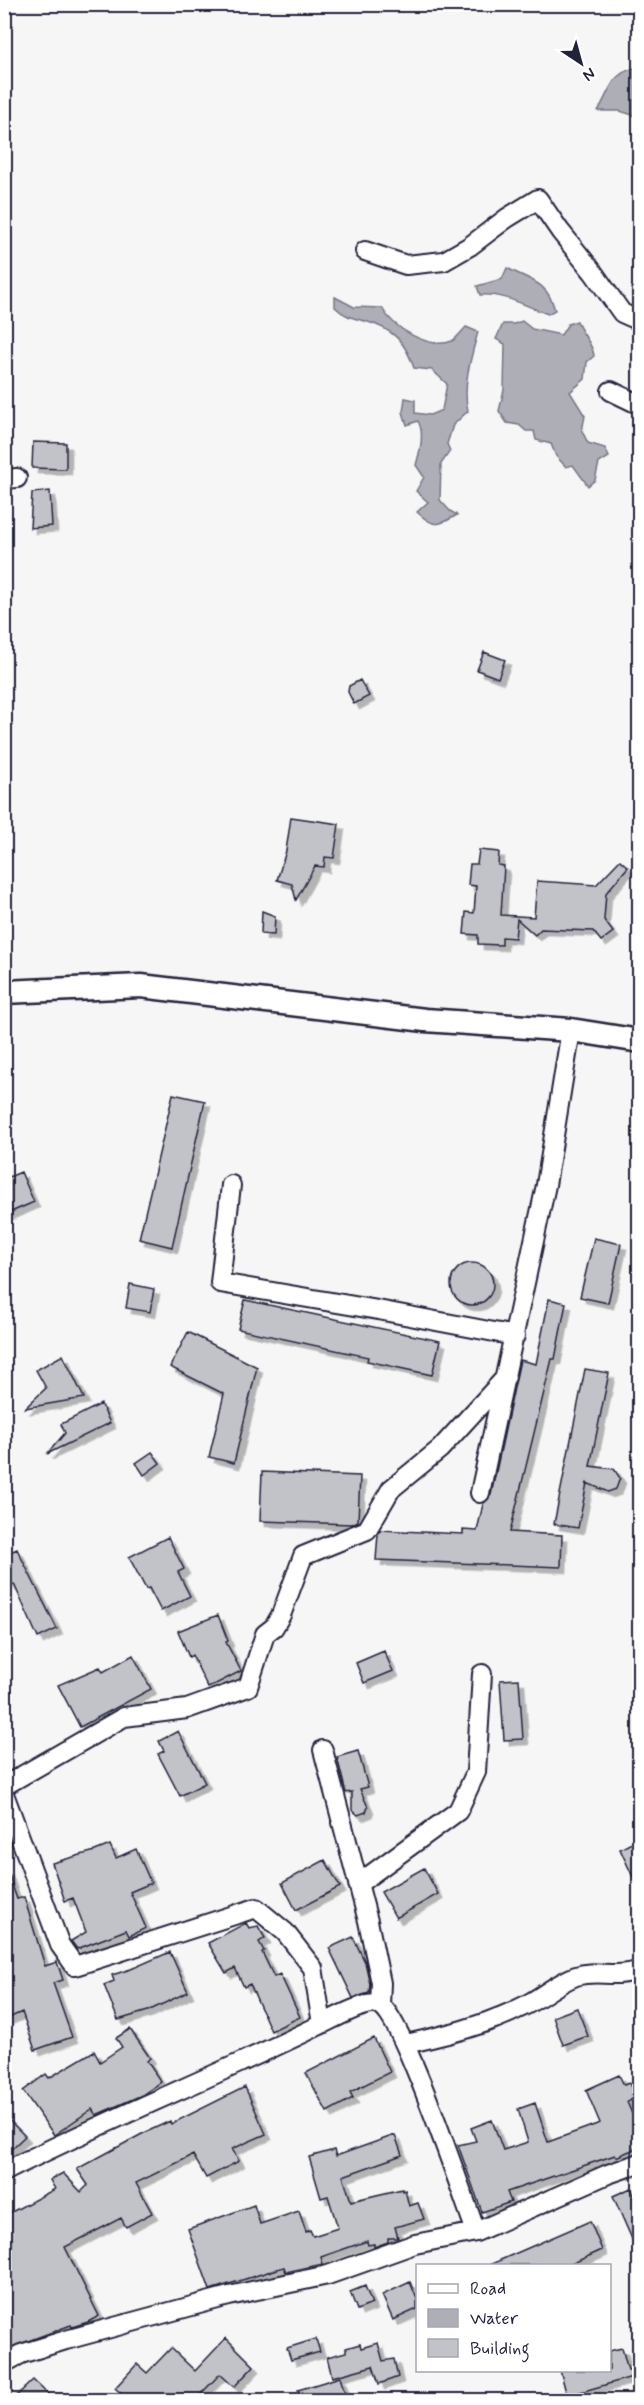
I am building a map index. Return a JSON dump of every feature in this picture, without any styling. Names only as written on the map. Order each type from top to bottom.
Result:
[{"type":"street","points":[[365,252],[406,265],[444,261],[538,199],[622,313],[639,321]]},
{"type":"street","points":[[611,391],[639,405]]},
{"type":"street","points":[[4,992],[141,986],[425,1020],[571,1030],[639,1041]]},
{"type":"street","points":[[480,1493],[546,1185],[571,1030]]},
{"type":"street","points":[[231,1185],[220,1283],[514,1336]]},
{"type":"street","points":[[4,1786],[124,1717],[187,1709],[248,1687],[265,1634],[281,1615],[303,1556],[367,1530],[391,1489],[440,1449],[506,1377]]},
{"type":"street","points":[[358,1884],[458,1811],[476,1772],[482,1674]]},
{"type":"street","points":[[323,1750],[381,1983],[380,2005]]},
{"type":"street","points":[[4,1794],[60,1945],[75,1966],[256,1908],[285,1932],[313,1968],[322,2024]]},
{"type":"street","points":[[406,2044],[485,2023],[526,2005],[552,1987],[578,1975],[625,1975],[639,1970]]},
{"type":"street","points":[[5,2170],[115,2117],[358,2007],[371,2004],[380,2005],[390,2015],[406,2044],[476,2232]]},
{"type":"street","points":[[4,2363],[21,2354],[66,2340],[229,2296],[328,2275],[415,2244],[476,2232],[608,2174],[639,2163]]},
{"type":"water","points":[[639,67],[639,117],[620,111],[598,111],[617,77],[630,69]]},
{"type":"water","points":[[507,268],[543,287],[552,300],[555,310],[548,314],[506,298],[480,295],[477,286],[502,279]]},
{"type":"water","points":[[335,297],[354,307],[382,308],[394,323],[423,340],[443,343],[452,341],[466,327],[478,332],[467,382],[468,411],[453,425],[447,444],[450,451],[441,464],[440,500],[457,515],[436,524],[417,512],[428,502],[416,491],[424,477],[416,465],[421,431],[418,421],[407,425],[403,412],[405,398],[415,400],[415,413],[430,415],[442,410],[447,384],[432,370],[414,368],[402,343],[390,332],[338,310],[335,307]]},
{"type":"water","points":[[522,321],[532,329],[561,335],[568,324],[577,321],[591,347],[594,356],[587,362],[585,379],[570,392],[585,416],[582,431],[588,443],[605,448],[609,457],[599,463],[595,480],[588,486],[573,465],[566,467],[556,456],[551,444],[536,440],[534,431],[526,431],[519,425],[507,423],[499,411],[504,390],[505,344],[496,339],[503,324]]},
{"type":"building","points":[[33,442],[66,443],[66,469],[32,468]]},
{"type":"building","points":[[50,491],[52,526],[30,528],[32,493]]},
{"type":"building","points":[[484,652],[505,660],[498,678],[477,670]]},
{"type":"building","points":[[360,680],[369,696],[354,704],[348,692],[349,686]]},
{"type":"building","points":[[291,817],[339,824],[334,858],[325,857],[324,867],[315,866],[296,900],[292,884],[277,880],[286,851]]},
{"type":"building","points":[[479,850],[499,852],[498,865],[504,866],[501,915],[534,917],[537,881],[596,885],[620,860],[628,867],[606,893],[604,920],[613,932],[601,941],[593,931],[541,929],[535,935],[517,919],[515,938],[502,937],[502,945],[478,944],[478,935],[464,934],[466,912],[474,913],[476,886],[468,885],[470,864],[477,864]]},
{"type":"building","points":[[262,911],[275,916],[274,935],[261,934]]},
{"type":"building","points":[[173,1094],[205,1101],[172,1247],[139,1239]]},
{"type":"building","points":[[21,1172],[34,1202],[4,1215],[4,1179]]},
{"type":"building","points":[[594,1238],[621,1244],[608,1303],[580,1297]]},
{"type":"building","points":[[472,1263],[487,1269],[493,1284],[487,1299],[472,1305],[457,1299],[451,1284],[457,1269]]},
{"type":"building","points":[[130,1284],[154,1289],[150,1312],[126,1308]]},
{"type":"building","points":[[549,1299],[566,1303],[555,1359],[552,1359],[510,1532],[562,1535],[561,1567],[376,1560],[380,1530],[463,1534],[463,1530],[477,1531],[483,1504],[491,1495],[520,1360],[536,1364]]},
{"type":"building","points":[[245,1300],[440,1341],[432,1375],[367,1361],[368,1357],[238,1329]]},
{"type":"building","points":[[188,1332],[257,1367],[234,1463],[209,1457],[224,1394],[170,1367]]},
{"type":"building","points":[[63,1355],[84,1398],[25,1408],[46,1388],[36,1370]]},
{"type":"building","points":[[585,1369],[609,1373],[590,1466],[614,1469],[620,1478],[616,1489],[608,1492],[587,1483],[578,1528],[554,1524]]},
{"type":"building","points":[[101,1404],[110,1423],[47,1454],[65,1433],[61,1424]]},
{"type":"building","points":[[152,1452],[160,1463],[144,1475],[136,1463]]},
{"type":"building","points":[[262,1472],[360,1476],[358,1521],[352,1524],[260,1521]]},
{"type":"building","points":[[168,1537],[184,1569],[178,1572],[190,1596],[161,1611],[129,1557]]},
{"type":"building","points":[[17,1549],[57,1629],[38,1638],[14,1584],[11,1586],[4,1574],[4,1555]]},
{"type":"building","points":[[218,1615],[228,1641],[226,1642],[241,1671],[208,1688],[192,1655],[189,1657],[178,1631]]},
{"type":"building","points":[[384,1651],[393,1671],[364,1683],[356,1663]]},
{"type":"building","points":[[133,1655],[151,1689],[80,1727],[58,1685],[100,1667],[103,1672]]},
{"type":"building","points":[[519,1679],[523,1739],[504,1740],[500,1680]]},
{"type":"building","points":[[178,1731],[205,1783],[180,1796],[158,1754],[164,1751],[159,1741]]},
{"type":"building","points":[[358,1751],[368,1787],[360,1789],[368,1807],[366,1812],[358,1815],[352,1810],[352,1792],[346,1793],[337,1757]]},
{"type":"building","points":[[639,1839],[639,1890],[620,1849]]},
{"type":"building","points":[[110,1845],[116,1858],[136,1849],[151,1883],[130,1892],[146,1928],[129,1936],[126,1930],[77,1949],[71,1941],[86,1932],[73,1898],[65,1901],[52,1863]]},
{"type":"building","points":[[325,1860],[340,1887],[296,1910],[282,1883]]},
{"type":"building","points":[[424,1868],[438,1894],[396,1918],[381,1892]]},
{"type":"building","points":[[4,1870],[7,1870],[17,1899],[24,1897],[45,1966],[57,1962],[63,1980],[53,1983],[72,2037],[35,2050],[22,2012],[4,2020]]},
{"type":"building","points":[[246,1923],[249,1928],[258,1926],[265,1938],[259,1942],[264,1951],[262,1952],[274,1977],[280,1974],[300,2017],[271,2031],[250,1984],[244,1987],[235,1968],[226,1973],[208,1943]]},
{"type":"building","points":[[353,1937],[365,1962],[370,1984],[369,1993],[353,1998],[329,1948]]},
{"type":"building","points":[[170,1952],[188,1992],[148,2011],[118,2020],[104,1985],[114,1981],[112,1975]]},
{"type":"building","points":[[577,2008],[588,2036],[563,2045],[553,2017]]},
{"type":"building","points":[[130,2029],[150,2058],[147,2061],[161,2082],[142,2095],[96,2115],[92,2109],[54,2135],[23,2091],[46,2074],[49,2078],[94,2051],[100,2062],[122,2047],[116,2038]]},
{"type":"building","points":[[374,2038],[390,2072],[350,2092],[353,2098],[327,2112],[306,2073]]},
{"type":"building","points":[[619,2075],[624,2085],[629,2083],[636,2098],[627,2102],[639,2130],[639,2147],[616,2157],[615,2155],[507,2192],[511,2202],[482,2212],[458,2145],[476,2141],[471,2128],[492,2120],[503,2150],[528,2142],[518,2109],[535,2103],[548,2142],[600,2123],[586,2090]]},
{"type":"building","points":[[245,2087],[266,2134],[232,2149],[239,2161],[206,2178],[193,2155],[136,2183],[152,2213],[126,2227],[121,2218],[65,2247],[99,2316],[88,2322],[72,2327],[71,2325],[4,2350],[4,2216],[55,2189],[50,2180],[63,2173],[81,2192],[88,2185],[77,2169],[142,2134],[170,2121],[171,2124]]},
{"type":"building","points":[[4,2115],[25,2136],[4,2156]]},
{"type":"building","points":[[395,2135],[402,2155],[343,2176],[351,2201],[402,2189],[402,2191],[405,2190],[409,2206],[418,2203],[424,2219],[395,2227],[398,2238],[388,2238],[388,2242],[374,2247],[374,2244],[368,2245],[367,2241],[321,2257],[323,2264],[286,2272],[284,2267],[210,2290],[188,2229],[254,2205],[260,2224],[299,2211],[306,2232],[310,2230],[313,2236],[338,2228],[328,2196],[321,2198],[309,2157],[334,2150],[336,2156]]},
{"type":"building","points":[[631,2188],[639,2207],[639,2255],[613,2196]]},
{"type":"building","points":[[590,2221],[602,2250],[571,2264],[491,2264]]},
{"type":"building","points":[[410,2282],[416,2297],[416,2309],[393,2320],[382,2295]]},
{"type":"building","points":[[365,2286],[372,2304],[357,2310],[350,2292]]},
{"type":"building","points":[[226,2338],[254,2366],[234,2387],[220,2374],[195,2400],[128,2400],[115,2388],[137,2364],[147,2373],[171,2348],[195,2371]]},
{"type":"building","points":[[316,2339],[320,2352],[291,2360],[287,2348]]},
{"type":"building","points":[[378,2343],[383,2361],[394,2359],[398,2377],[379,2384],[373,2366],[332,2377],[327,2357],[346,2352],[346,2348],[360,2344],[361,2348]]},
{"type":"building","points":[[622,2348],[628,2370],[639,2370],[639,2375],[567,2396],[561,2372],[611,2372],[611,2351]]},
{"type":"building","points":[[340,2377],[347,2400],[302,2400],[298,2390]]},
{"type":"building","points":[[33,2380],[54,2400],[12,2400]]}]
